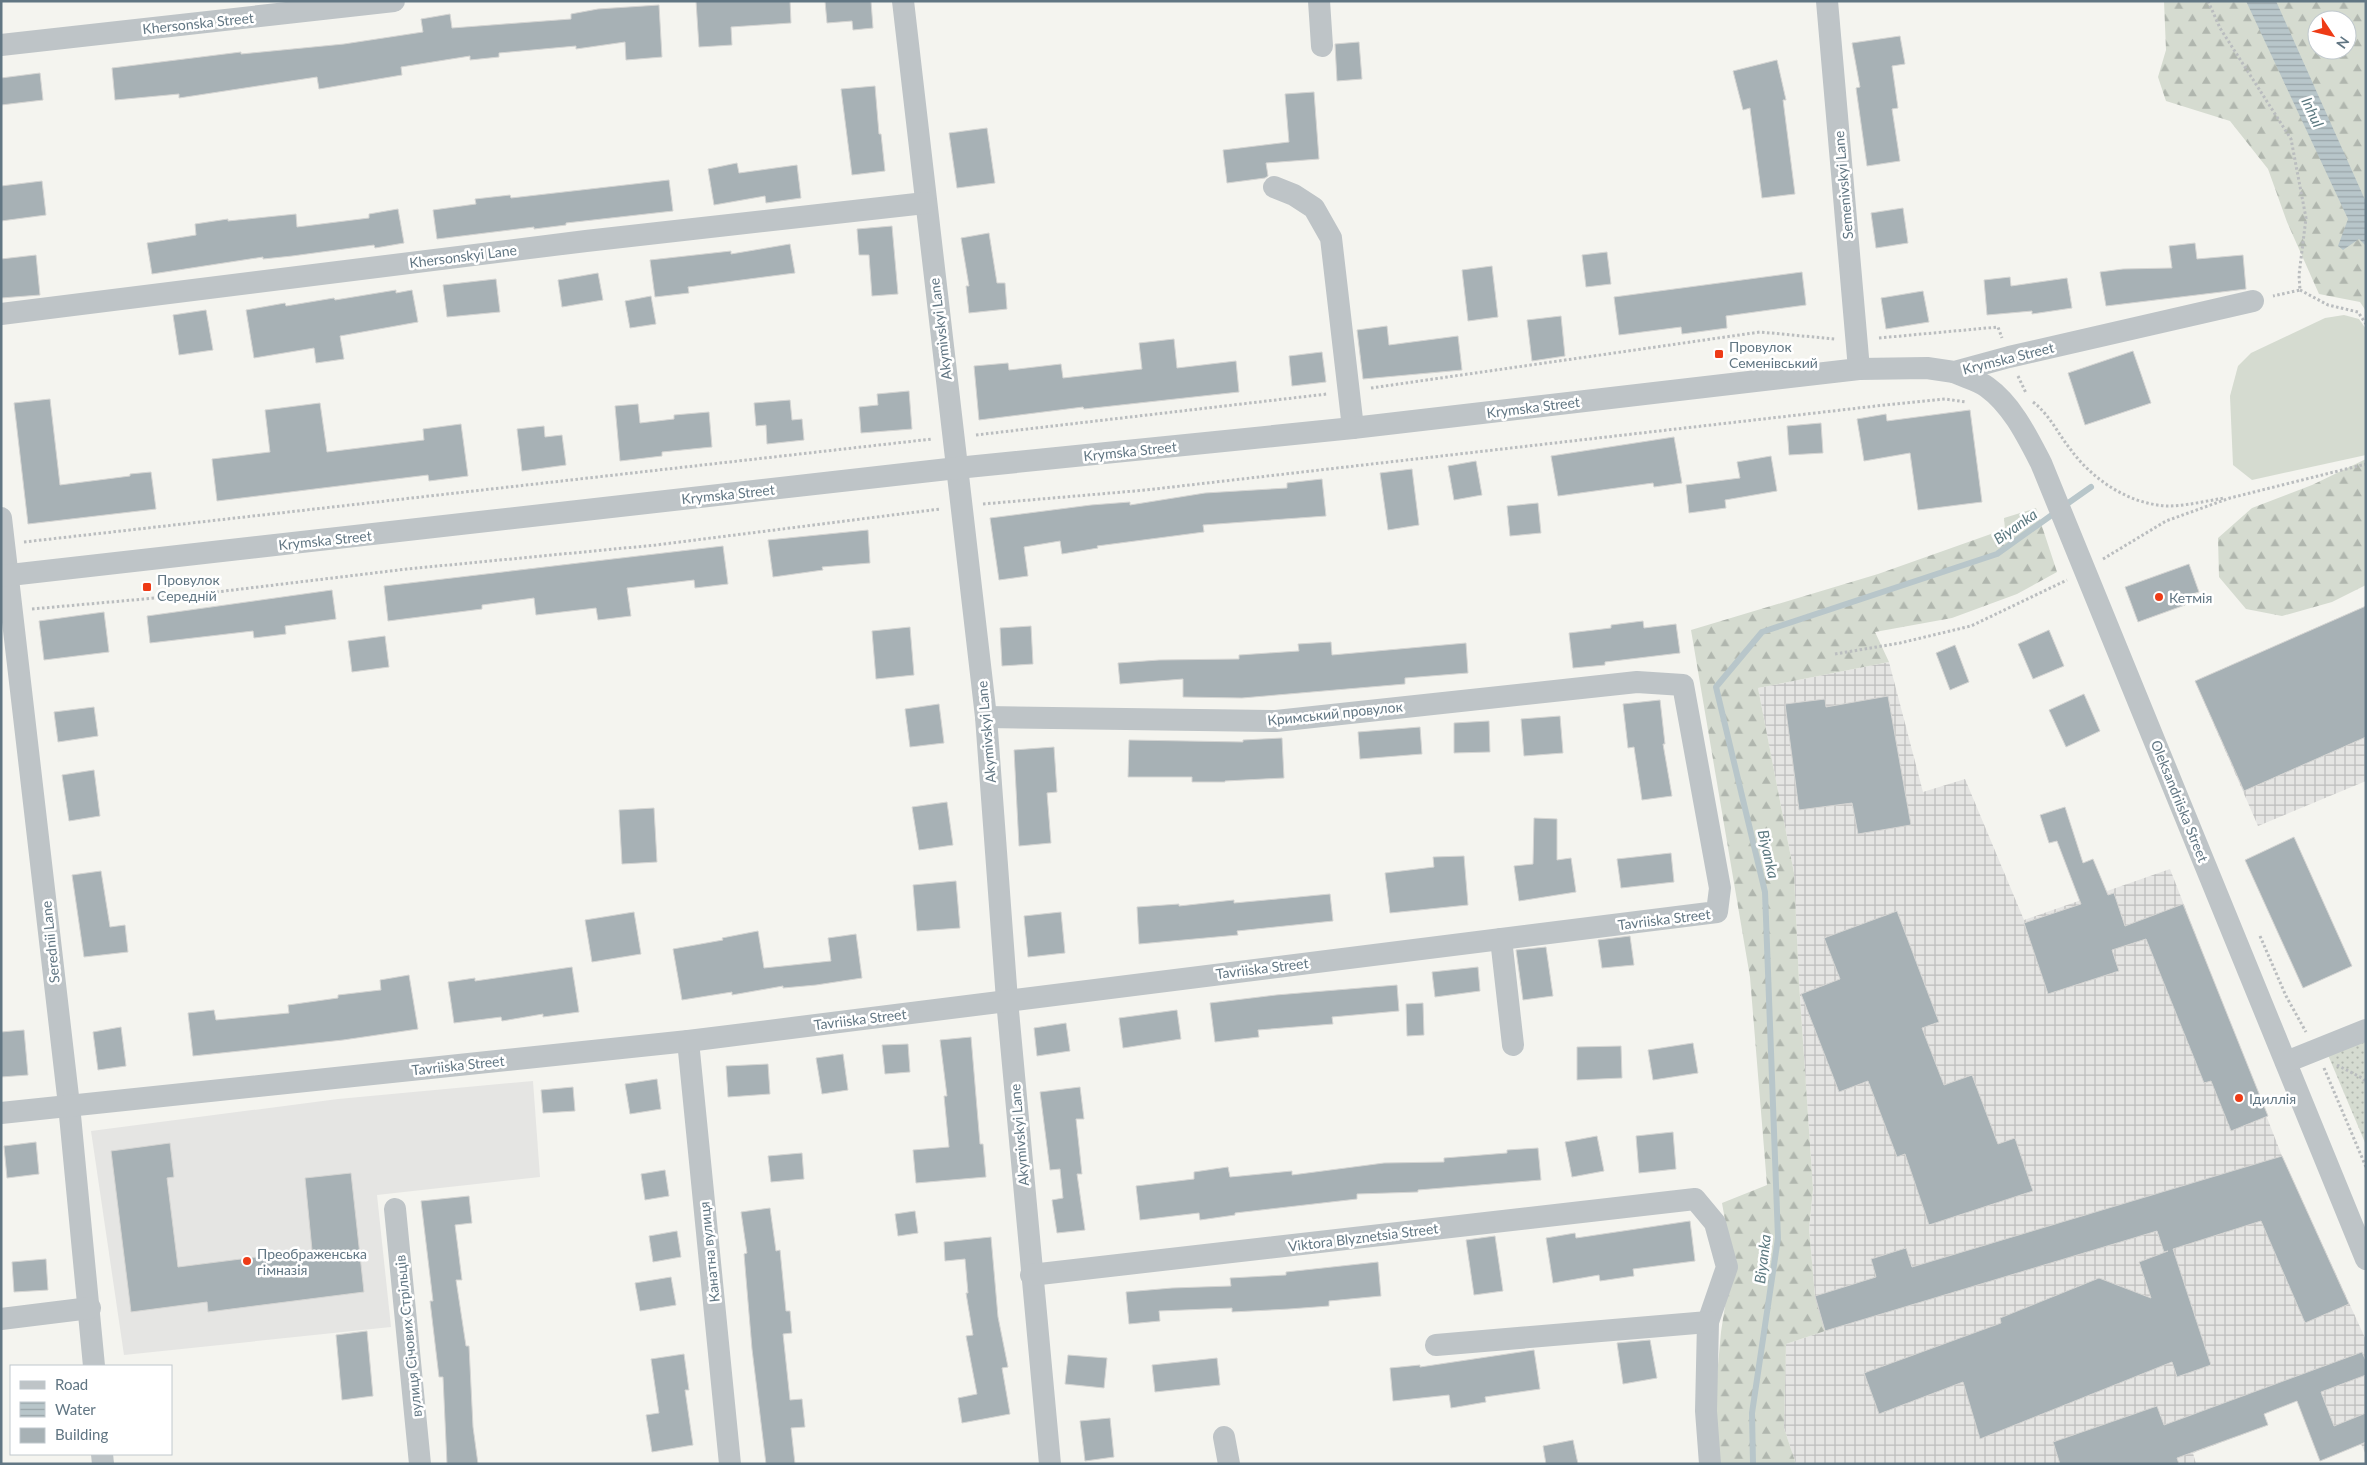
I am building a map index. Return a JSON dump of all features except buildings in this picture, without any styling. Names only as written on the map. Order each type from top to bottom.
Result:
[{"type":"street","name":"Khersonska Street","points":[[1,45],[394,1]]},
{"type":"street","name":"Akymivskyi Lane","points":[[903,1],[986,717],[1006,1000],[1050,1464]]},
{"type":"street","points":[[1319,1],[1322,46]]},
{"type":"street","name":"Semenivskyi Lane","points":[[1827,1],[1859,369]]},
{"type":"street","points":[[1274,187],[1294,195],[1314,208],[1331,238],[1353,428]]},
{"type":"street","name":"Khersonskyi Lane","points":[[1,314],[586,241],[925,203]]},
{"type":"street","name":"Krymska Street","points":[[5,576],[957,468],[1353,428],[1859,369],[1927,368],[1954,372],[2009,357],[2252,301]]},
{"type":"street","name":"Oleksandriiska Street","points":[[1954,372],[1986,386],[2010,410],[2029,438],[2041,463],[2366,1259]]},
{"type":"street","name":"Serednii Lane","points":[[1,518],[5,544],[5,576],[13,610],[68,1105],[90,1308],[94,1365]]},
{"type":"street","name":"Кримський провулок","points":[[986,717],[1276,721],[1637,682],[1683,685],[1720,888],[1717,912]]},
{"type":"street","name":"Tavriiska Street","points":[[1,1113],[688,1040],[1717,912]]},
{"type":"street","points":[[1501,939],[1513,1045]]},
{"type":"street","points":[[2286,1062],[2366,1030]]},
{"type":"street","name":"Канатна вулиця","points":[[688,1040],[730,1464]]},
{"type":"street","name":"Viktora Blyznetsia Street","points":[[1031,1275],[1694,1198],[1714,1223],[1727,1267],[1708,1322]]},
{"type":"street","name":"вулиця Січових Стрільців","points":[[395,1209],[420,1464]]},
{"type":"street","points":[[1,1319],[90,1308]]},
{"type":"street","points":[[1436,1345],[1708,1322],[1706,1411],[1710,1464]]},
{"type":"street","points":[[1224,1437],[1229,1464]]},
{"type":"path","points":[[2208,1],[2220,28],[2291,139],[2306,218],[2299,274],[2300,290]]},
{"type":"path","points":[[2252,301],[2300,290],[2328,305],[2358,312],[2366,324]]},
{"type":"path","points":[[5,544],[1349,391],[1760,332],[1857,340],[1998,327],[2009,357],[2033,408]]},
{"type":"path","points":[[2020,397],[2029,399],[2043,410],[2071,451],[2094,475],[2124,496],[2167,506],[2230,498]]},
{"type":"path","points":[[13,610],[200,594],[407,569],[656,545],[961,506],[1146,490],[1876,406],[1945,399],[1968,402]]},
{"type":"path","points":[[1835,654],[1900,644],[1972,626],[2086,570],[2166,521],[2230,498],[2366,464]]},
{"type":"path","points":[[2316,1050],[2366,1167]]},
{"type":"shaded area","points":[[2366,606],[2366,781],[2258,826],[2195,681]]},
{"type":"shaded area","points":[[1889,662],[1923,792],[1965,779],[2024,920],[2170,869],[2282,1156],[2366,1340],[2366,1455],[2361,1444],[2320,1461],[2297,1401],[2264,1414],[2268,1425],[2193,1453],[2196,1464],[1796,1464],[1784,1428],[1786,1344],[1825,1331],[1815,1296],[1809,1229],[1813,1189],[1799,983],[1794,873],[1758,688]]},
{"type":"shaded area","name":"Преображенська гімназія","points":[[533,1081],[540,1177],[377,1195],[391,1327],[124,1355],[91,1131],[338,1099]]},
{"type":"green space","points":[[2164,1],[2366,1],[2366,311],[2360,302],[2319,294],[2287,222],[2268,169],[2230,121],[2166,101],[2158,77],[2166,50]]},
{"type":"green space","points":[[2344,315],[2359,319],[2366,329],[2366,455],[2252,480],[2233,465],[2230,396],[2238,366],[2251,353],[2325,318]]},
{"type":"green space","points":[[2366,459],[2366,585],[2332,602],[2282,616],[2246,609],[2219,577],[2218,538],[2252,508],[2312,485]]},
{"type":"green space","points":[[2036,508],[2057,572],[2017,594],[1952,618],[1875,632],[1889,662],[1758,688],[1794,873],[1799,983],[1813,1189],[1809,1229],[1815,1296],[1825,1331],[1786,1344],[1784,1428],[1796,1464],[1717,1464],[1713,1421],[1721,1332],[1732,1260],[1722,1203],[1767,1185],[1750,977],[1691,630],[1878,574],[2005,529],[2004,518]]},
{"type":"green space","points":[[2366,1039],[2366,1145],[2328,1055]]},
{"type":"water","name":"Inhul","points":[[2246,1],[2276,1],[2366,202],[2366,246],[2359,239],[2343,250],[2338,246],[2348,219]]},
{"type":"waterway","name":"Biyanka","points":[[2064,506],[2091,487]]},
{"type":"waterway","name":"Biyanka","points":[[1753,1464],[1752,1413],[1778,1238],[1765,892],[1716,687],[1762,632],[1997,554],[2056,512]]},
{"type":"place","name":"Провулок Семенівський","points":[[1719,354]]},
{"type":"place","name":"Провулок Середній","points":[[147,587]]},
{"type":"place","name":"Кетмія","points":[[2159,597]]},
{"type":"place","name":"Ідиллія","points":[[2239,1098]]},
{"type":"place","name":"Преображенська гімназія","points":[[247,1261]]}]
